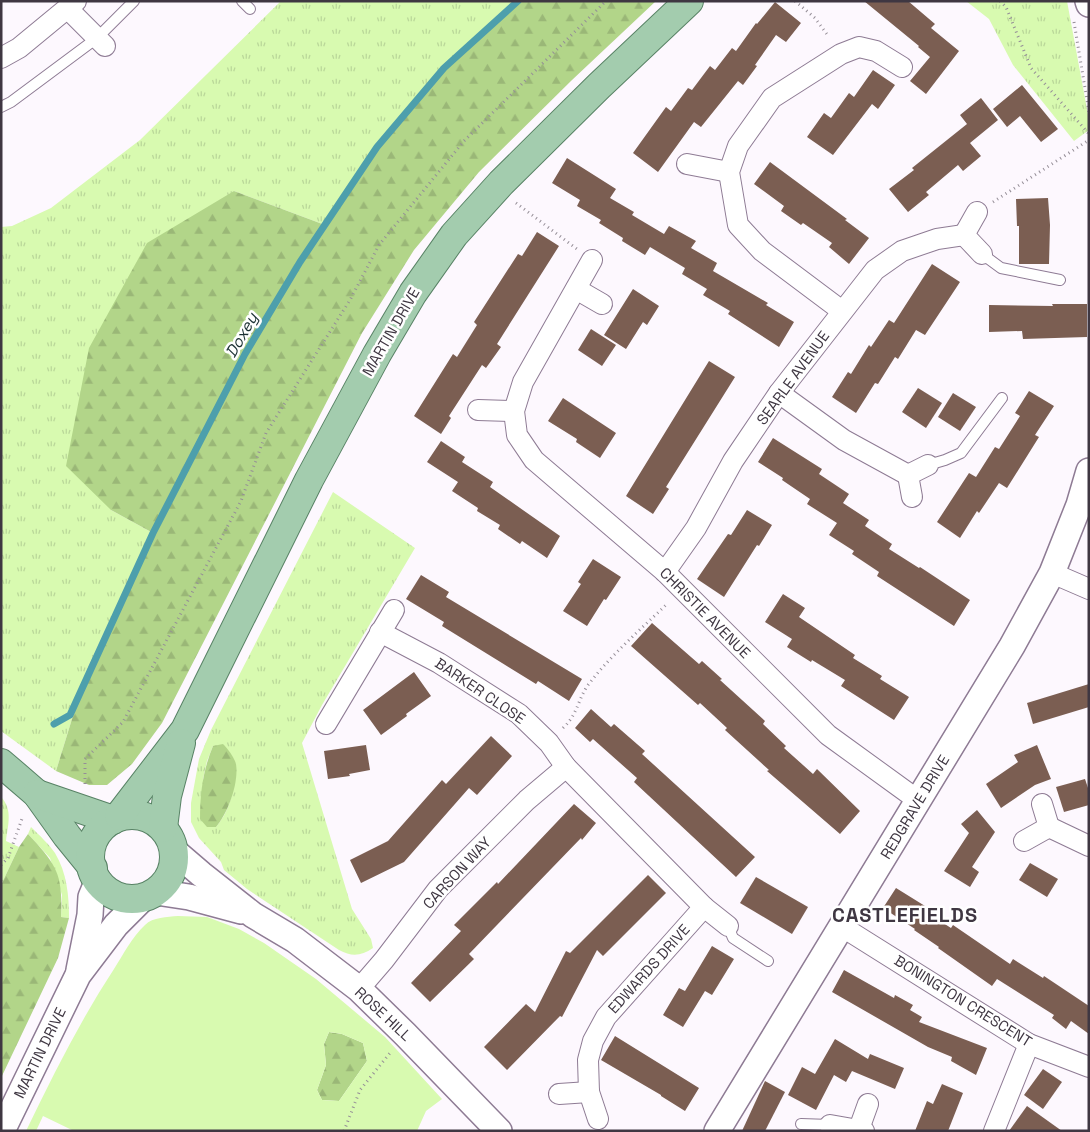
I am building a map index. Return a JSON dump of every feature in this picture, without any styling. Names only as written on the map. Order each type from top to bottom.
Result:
[{"type":"main road","name":"MARTIN DRIVE","points":[[168,839],[166,796],[185,730],[309,480],[377,354],[413,293],[454,235],[501,183],[599,86],[689,1]]},
{"type":"main road","name":"MARTIN DRIVE","points":[[116,818],[185,730]]},
{"type":"main road","points":[[1,763],[31,809],[67,836],[110,892],[126,899],[150,895],[167,881],[173,866],[168,839],[152,819],[136,814],[116,818],[31,809]]},
{"type":"main road","points":[[95,874],[90,855],[96,836],[106,824],[116,818]]},
{"type":"street","points":[[1,58],[19,48],[72,5],[101,42]]},
{"type":"street","points":[[842,311],[762,251],[738,225],[729,172],[738,146],[772,98],[841,54],[859,48],[867,49],[876,51],[902,67]]},
{"type":"street","points":[[687,164],[729,172]]},
{"type":"street","points":[[977,212],[964,235],[982,254]]},
{"type":"street","name":"SEARLE AVENUE","points":[[665,572],[696,528],[733,461],[779,394],[875,270],[902,251],[937,239],[964,235]]},
{"type":"street","name":"CHRISTIE AVENUE","points":[[592,260],[523,382],[514,411],[517,435],[534,460],[665,572],[828,735],[918,801]]},
{"type":"street","points":[[576,289],[602,304]]},
{"type":"street","points":[[779,394],[844,440],[908,474]]},
{"type":"street","points":[[478,410],[514,411]]},
{"type":"street","points":[[908,474],[928,465]]},
{"type":"street","name":"REDGRAVE DRIVE","points":[[717,1131],[1012,646],[1052,573],[1079,505],[1089,471]]},
{"type":"street","points":[[908,474],[912,497]]},
{"type":"street","points":[[1052,573],[1089,588]]},
{"type":"street","points":[[326,724],[394,610]]},
{"type":"street","name":"BARKER CLOSE","points":[[380,632],[439,663],[519,714],[549,743],[566,767]]},
{"type":"street","points":[[566,767],[704,907],[728,926]]},
{"type":"street","name":"CARSON WAY","points":[[359,989],[384,960],[438,889],[527,800],[566,767]]},
{"type":"street","points":[[1042,804],[1049,828],[1089,846]]},
{"type":"street","points":[[1024,841],[1049,828]]},
{"type":"street","name":"ROSE HILL","points":[[168,839],[201,874],[253,915],[295,940],[359,989],[406,1034],[499,1131]]},
{"type":"street","name":"MARTIN DRIVE","points":[[78,975],[90,915],[95,874]]},
{"type":"street","name":"ROSE HILL","points":[[150,895],[189,897],[253,915]]},
{"type":"street","name":"MARTIN DRIVE","points":[[2,1131],[78,975],[116,925],[150,895]]},
{"type":"street","name":"EDWARDS DRIVE","points":[[598,1118],[589,1092],[588,1060],[593,1041],[606,1016],[704,907]]},
{"type":"street","name":"BONINGTON CRESCENT","points":[[842,926],[1029,1044],[1089,1067]]},
{"type":"street","points":[[994,1131],[1029,1044]]},
{"type":"street","points":[[559,1094],[589,1092]]},
{"type":"street","points":[[830,1125],[862,1130],[868,1104]]},
{"type":"lane","points":[[1,107],[12,102],[101,42],[134,1]]},
{"type":"lane","points":[[242,1],[250,9]]},
{"type":"lane","points":[[982,254],[1001,268],[1060,280]]},
{"type":"lane","points":[[928,465],[961,453],[1002,398]]},
{"type":"lane","points":[[728,926],[733,938],[768,961]]},
{"type":"lane","points":[[802,1124],[830,1125]]},
{"type":"path","points":[[85,791],[85,759],[122,722],[241,501],[266,433],[350,300],[379,245],[464,141],[606,1]]},
{"type":"path","points":[[795,1],[815,18],[841,54]]},
{"type":"path","points":[[1000,1],[1006,7],[1031,68],[1089,134]]},
{"type":"path","points":[[1084,8],[1089,112]]},
{"type":"path","points":[[977,212],[1089,140]]},
{"type":"path","points":[[511,200],[592,260]]},
{"type":"path","points":[[549,743],[572,720],[587,687],[605,664],[682,589]]},
{"type":"path","points":[[1,865],[8,858],[31,809]]},
{"type":"path","points":[[344,1131],[360,1090],[391,1051]]},
{"type":"green space","points":[[281,1],[518,1],[444,68],[377,147],[325,225],[234,191],[111,510],[153,533],[88,667],[56,771],[1,731],[1,227],[12,226],[51,208],[140,140]]},
{"type":"green space","points":[[518,1],[656,1],[572,80],[479,172],[414,250],[362,333],[162,723],[132,764],[107,785],[89,785],[56,771],[88,667],[153,533],[111,510],[66,466],[89,348],[147,243],[234,191],[325,225],[377,147],[444,68]]},
{"type":"green space","points":[[966,1],[1067,1],[1089,120],[1089,130],[1074,141],[1013,65],[989,19]]},
{"type":"green space","points":[[333,492],[415,548],[322,705],[302,743],[352,909],[371,939],[373,948],[356,955],[339,950],[247,889],[224,870],[221,862],[199,838],[191,822],[191,803],[199,759],[211,730]],"holes":[[[213,746],[236,764],[229,805],[216,827],[203,779]]]},
{"type":"green space","points":[[223,744],[231,753],[236,764],[236,780],[225,814],[216,827],[207,827],[200,819],[203,782],[213,746]]},
{"type":"green space","points":[[1,797],[5,802],[8,812],[6,841],[19,847],[1,885]]},
{"type":"green space","points":[[31,827],[50,846],[62,868],[66,885],[69,918],[61,917],[62,895],[50,858],[28,834]]},
{"type":"green space","points":[[28,834],[46,854],[56,871],[61,890],[61,917],[69,918],[58,958],[1,1078],[1,885],[19,847]]},
{"type":"green space","points":[[178,916],[207,917],[239,929],[264,943],[316,979],[385,1037],[442,1099],[426,1111],[417,1131],[74,1131],[43,1116],[36,1131],[26,1131],[78,1028],[132,941],[148,922],[160,918]],"holes":[[[329,1032],[342,1034],[363,1043],[367,1061],[339,1101],[322,1100],[317,1090],[326,1065],[324,1044]]]},
{"type":"green space","points":[[329,1032],[342,1034],[363,1043],[367,1061],[339,1101],[322,1100],[317,1090],[326,1065],[324,1044]]},
{"type":"building","points":[[864,1],[908,1],[935,24],[931,28],[959,51],[926,94],[910,81],[930,57]]},
{"type":"building","points":[[775,2],[801,23],[786,42],[776,35],[743,85],[738,81],[701,127],[694,122],[658,172],[633,153],[666,107],[671,111],[688,88],[692,90],[710,66],[715,70],[732,48],[736,51],[756,23]]},
{"type":"building","points":[[873,70],[895,85],[878,109],[872,104],[833,155],[807,137],[824,113],[831,118],[849,93],[854,97]]},
{"type":"building","points":[[1022,85],[1058,129],[1041,142],[1020,116],[1007,127],[993,109]]},
{"type":"building","points":[[981,98],[998,120],[970,143],[981,156],[963,171],[958,165],[926,192],[929,195],[908,212],[889,189],[967,124],[960,115]]},
{"type":"building","points":[[567,158],[616,189],[610,198],[634,212],[632,215],[664,234],[669,226],[696,241],[691,248],[717,263],[713,271],[768,303],[766,305],[794,322],[779,347],[728,314],[730,311],[703,295],[707,289],[682,274],[685,268],[650,247],[645,255],[622,241],[623,238],[599,223],[601,220],[577,206],[580,200],[552,183]]},
{"type":"building","points":[[770,162],[847,219],[845,220],[869,238],[849,264],[829,247],[832,243],[803,223],[801,225],[781,211],[784,206],[754,184]]},
{"type":"building","points":[[1048,198],[1050,225],[1049,264],[1019,264],[1019,226],[1017,226],[1016,199]]},
{"type":"building","points":[[537,232],[559,246],[497,344],[501,347],[486,368],[482,365],[449,416],[451,418],[441,434],[414,416],[453,354],[457,357],[477,325],[474,322],[518,254],[522,256]]},
{"type":"building","points":[[932,264],[960,282],[925,335],[916,330],[898,359],[895,357],[878,384],[875,383],[856,413],[832,397],[848,372],[851,374],[869,345],[871,347],[889,320],[894,323]]},
{"type":"building","points":[[633,289],[659,306],[647,325],[643,322],[626,349],[604,335]]},
{"type":"building","points":[[1052,304],[1087,304],[1087,337],[1023,339],[1022,331],[989,332],[989,305],[1053,306]]},
{"type":"building","points":[[591,329],[616,345],[602,366],[578,350]]},
{"type":"building","points":[[709,361],[735,377],[666,487],[669,489],[653,514],[626,496]]},
{"type":"building","points":[[918,388],[942,403],[926,428],[902,412]]},
{"type":"building","points":[[1029,391],[1054,406],[1035,435],[1039,437],[1007,488],[999,483],[979,513],[977,511],[960,538],[937,522],[969,473],[976,477],[995,447],[999,449],[1020,416],[1015,413]]},
{"type":"building","points":[[953,393],[976,407],[960,431],[938,417]]},
{"type":"building","points":[[563,398],[616,433],[600,458],[576,442],[577,439],[548,421]]},
{"type":"building","points":[[773,438],[822,469],[819,474],[849,494],[843,503],[869,520],[865,526],[892,544],[889,549],[970,600],[954,626],[877,576],[879,572],[852,554],[854,551],[829,535],[837,523],[807,504],[810,499],[758,462]]},
{"type":"building","points":[[441,441],[465,457],[462,462],[493,482],[490,487],[560,536],[547,558],[522,541],[520,544],[498,529],[500,525],[477,511],[478,508],[452,491],[458,482],[427,462]]},
{"type":"building","points":[[747,510],[772,525],[724,597],[697,579],[728,534],[731,535]]},
{"type":"building","points":[[593,559],[621,577],[587,626],[563,611],[581,584],[578,582]]},
{"type":"building","points":[[421,575],[449,592],[446,597],[582,679],[569,701],[538,681],[536,684],[442,626],[444,622],[406,599]]},
{"type":"building","points":[[783,594],[805,608],[799,617],[855,655],[853,658],[882,676],[880,679],[909,697],[894,720],[841,686],[845,680],[787,647],[792,639],[765,622]]},
{"type":"building","points":[[652,623],[699,664],[702,661],[722,679],[720,680],[765,721],[763,724],[786,746],[784,748],[813,774],[817,769],[860,811],[840,834],[767,771],[769,770],[725,730],[727,728],[700,703],[698,705],[631,646]]},
{"type":"building","points":[[414,672],[431,696],[381,735],[363,710]]},
{"type":"building","points":[[1089,684],[1089,707],[1033,724],[1027,703]]},
{"type":"building","points":[[591,709],[611,727],[614,724],[645,751],[642,754],[755,857],[736,877],[634,782],[637,778],[593,739],[590,742],[575,728]]},
{"type":"building","points":[[491,736],[512,756],[477,795],[469,788],[404,862],[361,883],[350,860],[388,841],[442,780],[446,784]]},
{"type":"building","points":[[366,745],[370,770],[349,774],[350,776],[328,779],[324,751]]},
{"type":"building","points":[[1037,745],[1051,779],[1035,785],[1001,808],[986,784],[1018,762],[1014,755]]},
{"type":"building","points":[[1085,779],[1089,791],[1089,805],[1064,812],[1056,787]]},
{"type":"building","points":[[574,804],[596,823],[582,840],[581,838],[469,954],[474,959],[430,1002],[411,983],[461,931],[454,925],[497,882],[498,884]]},
{"type":"building","points":[[977,810],[995,832],[972,867],[979,872],[970,887],[944,871],[969,833],[961,824]]},
{"type":"building","points":[[1030,863],[1058,879],[1047,897],[1019,880]]},
{"type":"building","points":[[648,875],[666,893],[603,956],[597,950],[562,1017],[560,1016],[507,1070],[484,1047],[526,1004],[535,1012],[566,951],[570,953]]},
{"type":"building","points":[[756,877],[808,907],[792,934],[740,903]]},
{"type":"building","points":[[896,888],[925,906],[923,910],[951,928],[953,925],[1010,964],[1013,959],[1043,978],[1044,976],[1089,1006],[1089,1034],[1071,1021],[1066,1029],[1052,1018],[1054,1015],[997,979],[992,986],[938,948],[915,929],[883,908]]},
{"type":"building","points":[[712,946],[734,959],[712,995],[705,991],[683,1027],[663,1015],[679,988],[685,991]]},
{"type":"building","points":[[844,970],[894,998],[895,995],[913,1005],[910,1010],[922,1017],[919,1022],[987,1048],[976,1075],[951,1061],[952,1057],[928,1047],[832,992]]},
{"type":"building","points":[[615,1036],[699,1088],[685,1111],[601,1060]]},
{"type":"building","points":[[835,1039],[868,1059],[870,1054],[904,1068],[895,1089],[852,1071],[846,1082],[834,1075],[816,1110],[788,1095],[802,1067],[815,1074]]},
{"type":"building","points":[[1043,1069],[1062,1082],[1043,1109],[1024,1095]]},
{"type":"building","points":[[765,1081],[785,1092],[765,1131],[742,1131]]},
{"type":"building","points":[[942,1084],[963,1093],[948,1131],[915,1131],[927,1101],[933,1104]]},
{"type":"building","points":[[1027,1106],[1062,1131],[1009,1131]]},
{"type":"waterway","name":"Doxey","points":[[54,724],[70,715],[153,533],[245,354],[300,262],[377,147],[444,68],[518,1]]},
{"type":"district","name":"CASTLEFIELDS","points":[[905,915]]}]
